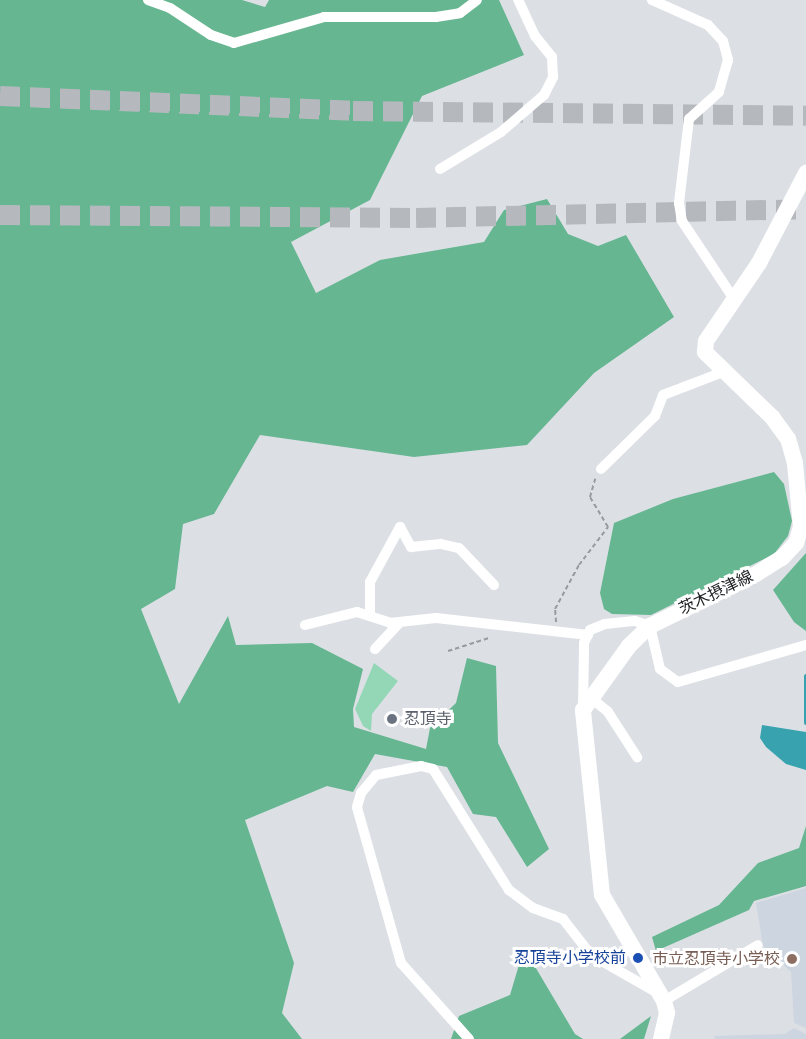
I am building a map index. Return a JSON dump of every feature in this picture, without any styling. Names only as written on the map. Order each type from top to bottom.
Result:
[{"type":"main road","name":"茨木摂津線","points":[[587,704],[629,646],[650,626],[782,558],[796,543],[801,527],[795,463],[788,439],[773,418],[723,372],[705,352],[706,341],[736,302],[806,173]]},
{"type":"main road","points":[[587,704],[602,895],[662,997],[668,1013],[661,1039]]},
{"type":"street","points":[[148,0],[170,8],[211,34],[234,43],[324,17],[436,17],[460,12],[477,0]]},
{"type":"street","points":[[440,169],[501,132],[544,95],[553,77],[552,57],[535,36],[518,0]]},
{"type":"street","points":[[652,0],[708,25],[723,41],[728,60],[719,92],[689,119],[679,203],[682,221],[736,302]]},
{"type":"street","points":[[601,469],[655,416],[663,395],[723,372]]},
{"type":"street","points":[[370,616],[369,582],[400,527],[411,547],[441,544],[459,548],[494,585]]},
{"type":"street","points":[[305,625],[357,612],[399,623],[436,618],[588,635]]},
{"type":"street","points":[[637,757],[608,712],[587,704],[584,643],[588,635],[605,624],[635,621],[650,626],[660,669],[678,682],[806,645]]},
{"type":"street","points":[[375,649],[399,623]]},
{"type":"street","points":[[469,1039],[401,963],[357,807],[361,792],[376,775],[421,766],[433,769],[509,891],[533,908],[563,919],[600,962],[662,997],[758,945]]},
{"type":"path","points":[[557,632],[555,609],[579,565],[608,527],[590,497],[601,469]]},
{"type":"path","points":[[448,651],[489,638]]},
{"type":"shaded area","name":"市立忍頂寺小学校","points":[[806,888],[806,1028],[794,1023],[791,972],[763,946],[756,903]]},
{"type":"shaded area","points":[[794,1028],[806,1034],[806,1039],[715,1039],[714,1036],[785,1034]]},
{"type":"green space","points":[[0,0],[242,0],[265,7],[269,0],[499,0],[524,55],[422,96],[370,200],[291,242],[316,293],[380,260],[484,242],[504,210],[547,199],[568,234],[598,246],[626,235],[674,317],[594,373],[527,445],[414,457],[260,435],[214,514],[183,524],[175,589],[141,609],[179,704],[228,616],[236,645],[312,643],[363,669],[353,709],[354,727],[426,749],[430,728],[456,703],[467,658],[496,666],[498,743],[549,849],[527,867],[496,817],[473,814],[447,767],[375,754],[353,792],[327,786],[245,820],[294,963],[282,1013],[302,1039],[0,1039]]},
{"type":"green space","points":[[774,472],[784,484],[792,521],[788,536],[774,554],[651,615],[612,614],[604,609],[600,593],[614,523],[673,499]]},
{"type":"green space","points":[[806,553],[806,631],[794,622],[773,590]]},
{"type":"green space","points":[[374,663],[398,681],[372,714],[371,731],[363,726],[355,709]]},
{"type":"green space","points":[[806,826],[806,886],[754,901],[749,910],[656,951],[652,937],[719,905],[758,863],[799,848]]},
{"type":"green space","points":[[524,948],[575,1034],[583,1039],[451,1039],[459,1016],[510,995]]},
{"type":"green space","points":[[651,1016],[644,1039],[620,1039]]},
{"type":"water","points":[[762,725],[806,732],[806,770],[786,764],[766,747],[760,738]]},
{"type":"waterway","points":[[806,676],[806,723]]},
{"type":"tunnel","points":[[0,96],[353,111],[806,116]]},
{"type":"tunnel","points":[[0,215],[416,218],[806,209]]},
{"type":"place","name":"忍頂寺","points":[[392,719]]},
{"type":"place","name":"忍頂寺小学校前","points":[[638,958]]},
{"type":"place","name":"市立忍頂寺小学校","points":[[792,959]]}]
